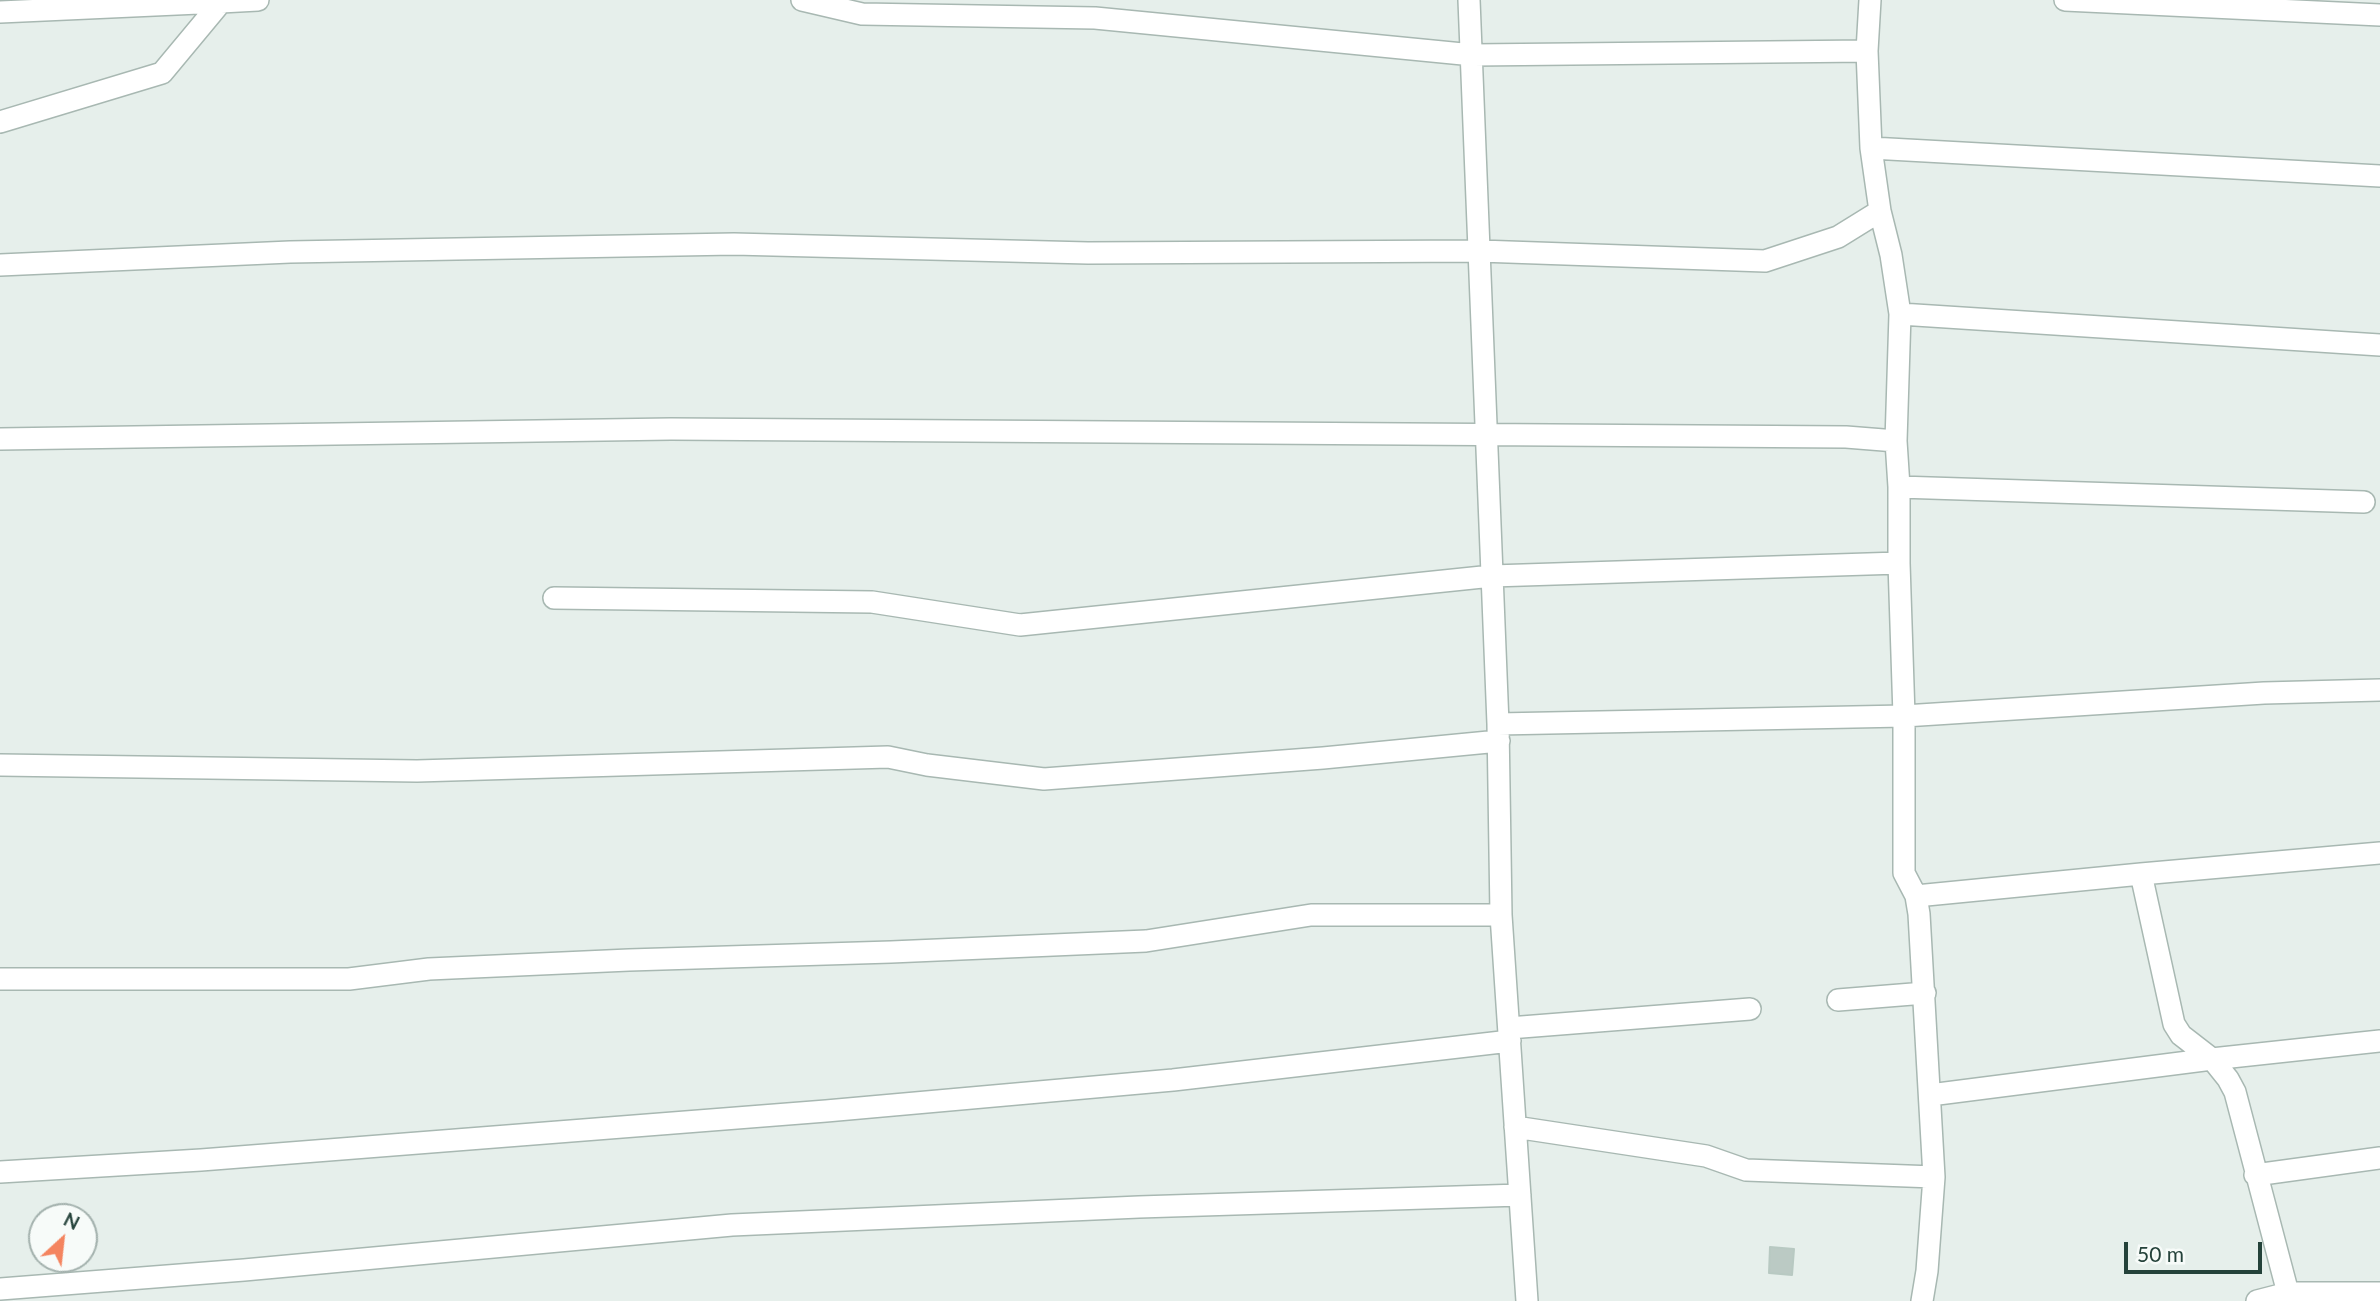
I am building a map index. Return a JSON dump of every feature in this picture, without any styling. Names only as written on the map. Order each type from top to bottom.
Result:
[{"type":"street","points":[[0,12],[258,0]]},
{"type":"street","points":[[802,0],[862,14],[1095,18],[1473,55],[1867,51]]},
{"type":"street","points":[[1469,0],[1499,732],[1502,915],[1527,1301]]},
{"type":"street","points":[[1870,0],[1867,51],[1871,148],[1899,314],[1896,441],[1904,716],[1905,873],[1916,896],[1925,993],[1934,1177],[1922,1301]]},
{"type":"street","points":[[2065,0],[2380,15]]},
{"type":"street","points":[[0,122],[162,73],[221,2]]},
{"type":"street","points":[[1871,148],[2380,176]]},
{"type":"street","points":[[0,265],[290,252],[734,244],[1088,253],[1480,251],[1765,261],[1838,237],[1880,211]]},
{"type":"street","points":[[1899,314],[2380,345]]},
{"type":"street","points":[[0,439],[671,429],[1487,433],[1846,437],[1896,441]]},
{"type":"street","points":[[1899,487],[2364,502]]},
{"type":"street","points":[[554,598],[872,602],[1020,625],[1492,576],[1899,563]]},
{"type":"street","points":[[0,765],[417,771],[888,757],[927,765],[1044,779],[1322,758],[1499,732],[1904,716],[2264,693],[2380,690]]},
{"type":"street","points":[[1916,896],[2380,853]]},
{"type":"street","points":[[2141,874],[2174,1024],[2181,1035],[2212,1059],[2235,1092],[2288,1293]]},
{"type":"street","points":[[0,979],[349,979],[429,969],[589,961],[877,953],[1146,941],[1311,915],[1502,915]]},
{"type":"street","points":[[1838,1000],[1925,993]]},
{"type":"street","points":[[0,1172],[201,1160],[1173,1080],[1509,1035],[1750,1009]]},
{"type":"street","points":[[1930,1095],[2212,1059],[2380,1041]]},
{"type":"street","points":[[1516,1127],[1706,1156],[1746,1170],[1934,1177]]},
{"type":"street","points":[[2255,1175],[2380,1158]]},
{"type":"street","points":[[0,1289],[244,1270],[732,1225],[1520,1195]]},
{"type":"street","points":[[2257,1301],[2288,1293],[2354,1297],[2380,1293]]},
{"type":"building","points":[[1770,1247],[1794,1249],[1792,1275],[1769,1273]]}]
